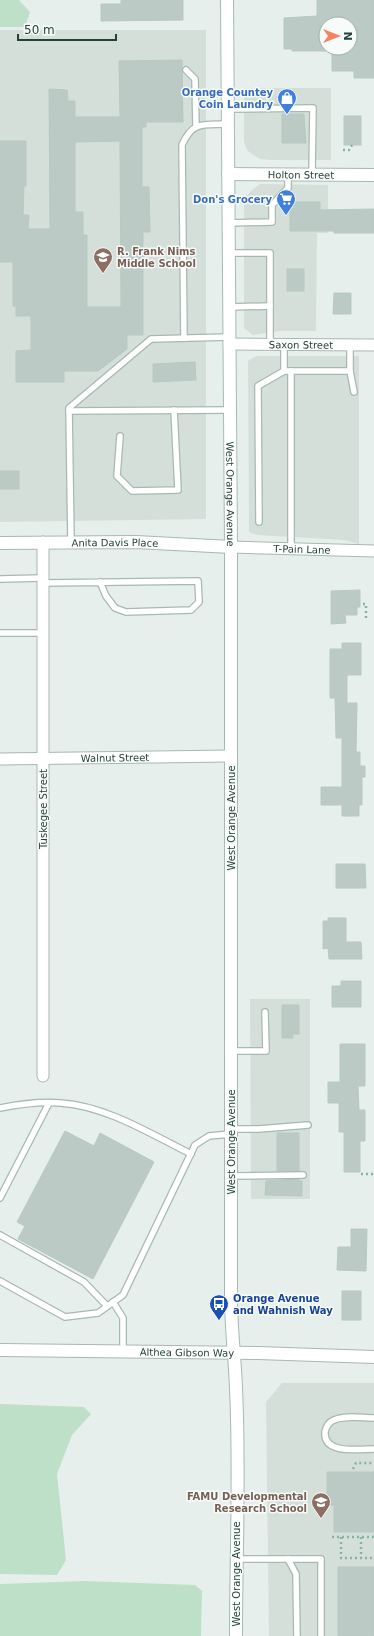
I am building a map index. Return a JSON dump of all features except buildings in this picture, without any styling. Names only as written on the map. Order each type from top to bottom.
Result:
[{"type":"main road","name":"West Orange Avenue","points":[[227,0],[231,546],[231,1323],[236,1389],[236,1636]]},
{"type":"main road","name":"Holton Street","points":[[228,174],[374,175]]},
{"type":"main road","name":"Anita Davis Place","points":[[0,543],[136,542],[231,546]]},
{"type":"main road","name":"Althea Gibson Way","points":[[0,1350],[233,1353],[374,1357]]},
{"type":"street","name":"Saxon Street","points":[[229,340],[270,344],[374,345]]},
{"type":"street","name":"Tuskegee Street","points":[[42,1076],[43,542]]},
{"type":"street","name":"T-Pain Lane","points":[[231,546],[374,551]]},
{"type":"street","name":"Walnut Street","points":[[0,759],[231,756]]},
{"type":"lane","points":[[186,70],[195,79],[196,127]]},
{"type":"lane","points":[[228,109],[312,108],[312,175]]},
{"type":"lane","points":[[184,338],[182,145],[192,128],[201,125],[228,124]]},
{"type":"lane","points":[[228,223],[272,222],[272,205],[288,188],[288,174]]},
{"type":"lane","points":[[228,253],[270,253],[270,344]]},
{"type":"lane","points":[[229,307],[270,306]]},
{"type":"lane","points":[[71,542],[69,408],[151,339],[184,338],[229,340]]},
{"type":"lane","points":[[284,344],[284,371]]},
{"type":"lane","points":[[350,344],[350,371],[354,392]]},
{"type":"lane","points":[[259,522],[258,386],[284,371],[350,371]]},
{"type":"lane","points":[[291,371],[291,549]]},
{"type":"lane","points":[[120,436],[117,476],[132,491],[178,490],[174,410]]},
{"type":"lane","points":[[69,411],[230,410]]},
{"type":"lane","points":[[0,579],[100,582],[198,581],[200,602],[191,610],[126,612],[115,608],[106,596],[100,582]]},
{"type":"lane","points":[[0,633],[43,633]]},
{"type":"lane","points":[[231,1051],[266,1051],[265,1012]]},
{"type":"lane","points":[[0,1108],[29,1103],[61,1102],[102,1111],[191,1154]]},
{"type":"lane","points":[[0,1198],[49,1103]]},
{"type":"lane","points":[[0,1281],[65,1317],[98,1313],[123,1295],[195,1145],[209,1136],[231,1132],[308,1125]]},
{"type":"lane","points":[[231,1176],[302,1175]]},
{"type":"lane","points":[[0,1236],[84,1282],[107,1306]]},
{"type":"lane","points":[[113,1302],[123,1318],[123,1352]]},
{"type":"lane","points":[[374,1418],[345,1418],[333,1420],[325,1430],[325,1437],[328,1443],[334,1447],[345,1450],[374,1449]]},
{"type":"lane","points":[[236,1559],[321,1559],[321,1636]]},
{"type":"lane","points":[[288,1559],[296,1574],[297,1636]]},
{"type":"path","points":[[342,150],[349,150],[352,145]]},
{"type":"path","points":[[363,604],[366,604],[366,618]]},
{"type":"path","points":[[361,1174],[374,1174]]},
{"type":"path","points":[[353,1469],[356,1463],[374,1463]]},
{"type":"path","points":[[332,1537],[374,1537]]},
{"type":"path","points":[[341,1537],[341,1558],[374,1558]]},
{"type":"path","points":[[361,1537],[361,1558]]},
{"type":"shaded area","name":"R. Frank Nims Middle School","points":[[0,30],[206,30],[206,519],[0,522]]},
{"type":"shaded area","name":"Orange Countey Coin Laundry","points":[[244,88],[331,88],[331,160],[271,160],[260,159],[253,155],[247,150],[244,141]]},
{"type":"shaded area","points":[[260,184],[328,185],[328,233],[317,233],[316,331],[279,331],[253,335],[244,328],[244,199]]},
{"type":"shaded area","points":[[256,356],[359,356],[359,544],[344,540],[257,535],[249,532],[248,361]]},
{"type":"shaded area","points":[[250,999],[310,999],[310,1199],[251,1199]]},
{"type":"shaded area","name":"FAMU Developmental Research School","points":[[282,1383],[374,1383],[374,1636],[269,1636],[266,1402]]},
{"type":"green space","points":[[0,0],[19,0],[30,12],[25,27],[0,27]]},
{"type":"green space","points":[[0,1404],[84,1407],[91,1414],[72,1435],[57,1474],[66,1560],[57,1575],[0,1574]]},
{"type":"green space","points":[[85,1581],[195,1585],[202,1591],[201,1636],[0,1636],[0,1584]]},
{"type":"place","name":"Orange Countey Coin Laundry","points":[[287,115]]},
{"type":"place","name":"Don's Grocery","points":[[286,216]]},
{"type":"place","name":"R. Frank Nims Middle School","points":[[103,274]]},
{"type":"place","name":"Orange Avenue and Wahnish Way","points":[[219,1321]]},
{"type":"place","name":"FAMU Developmental Research School","points":[[321,1519]]}]
